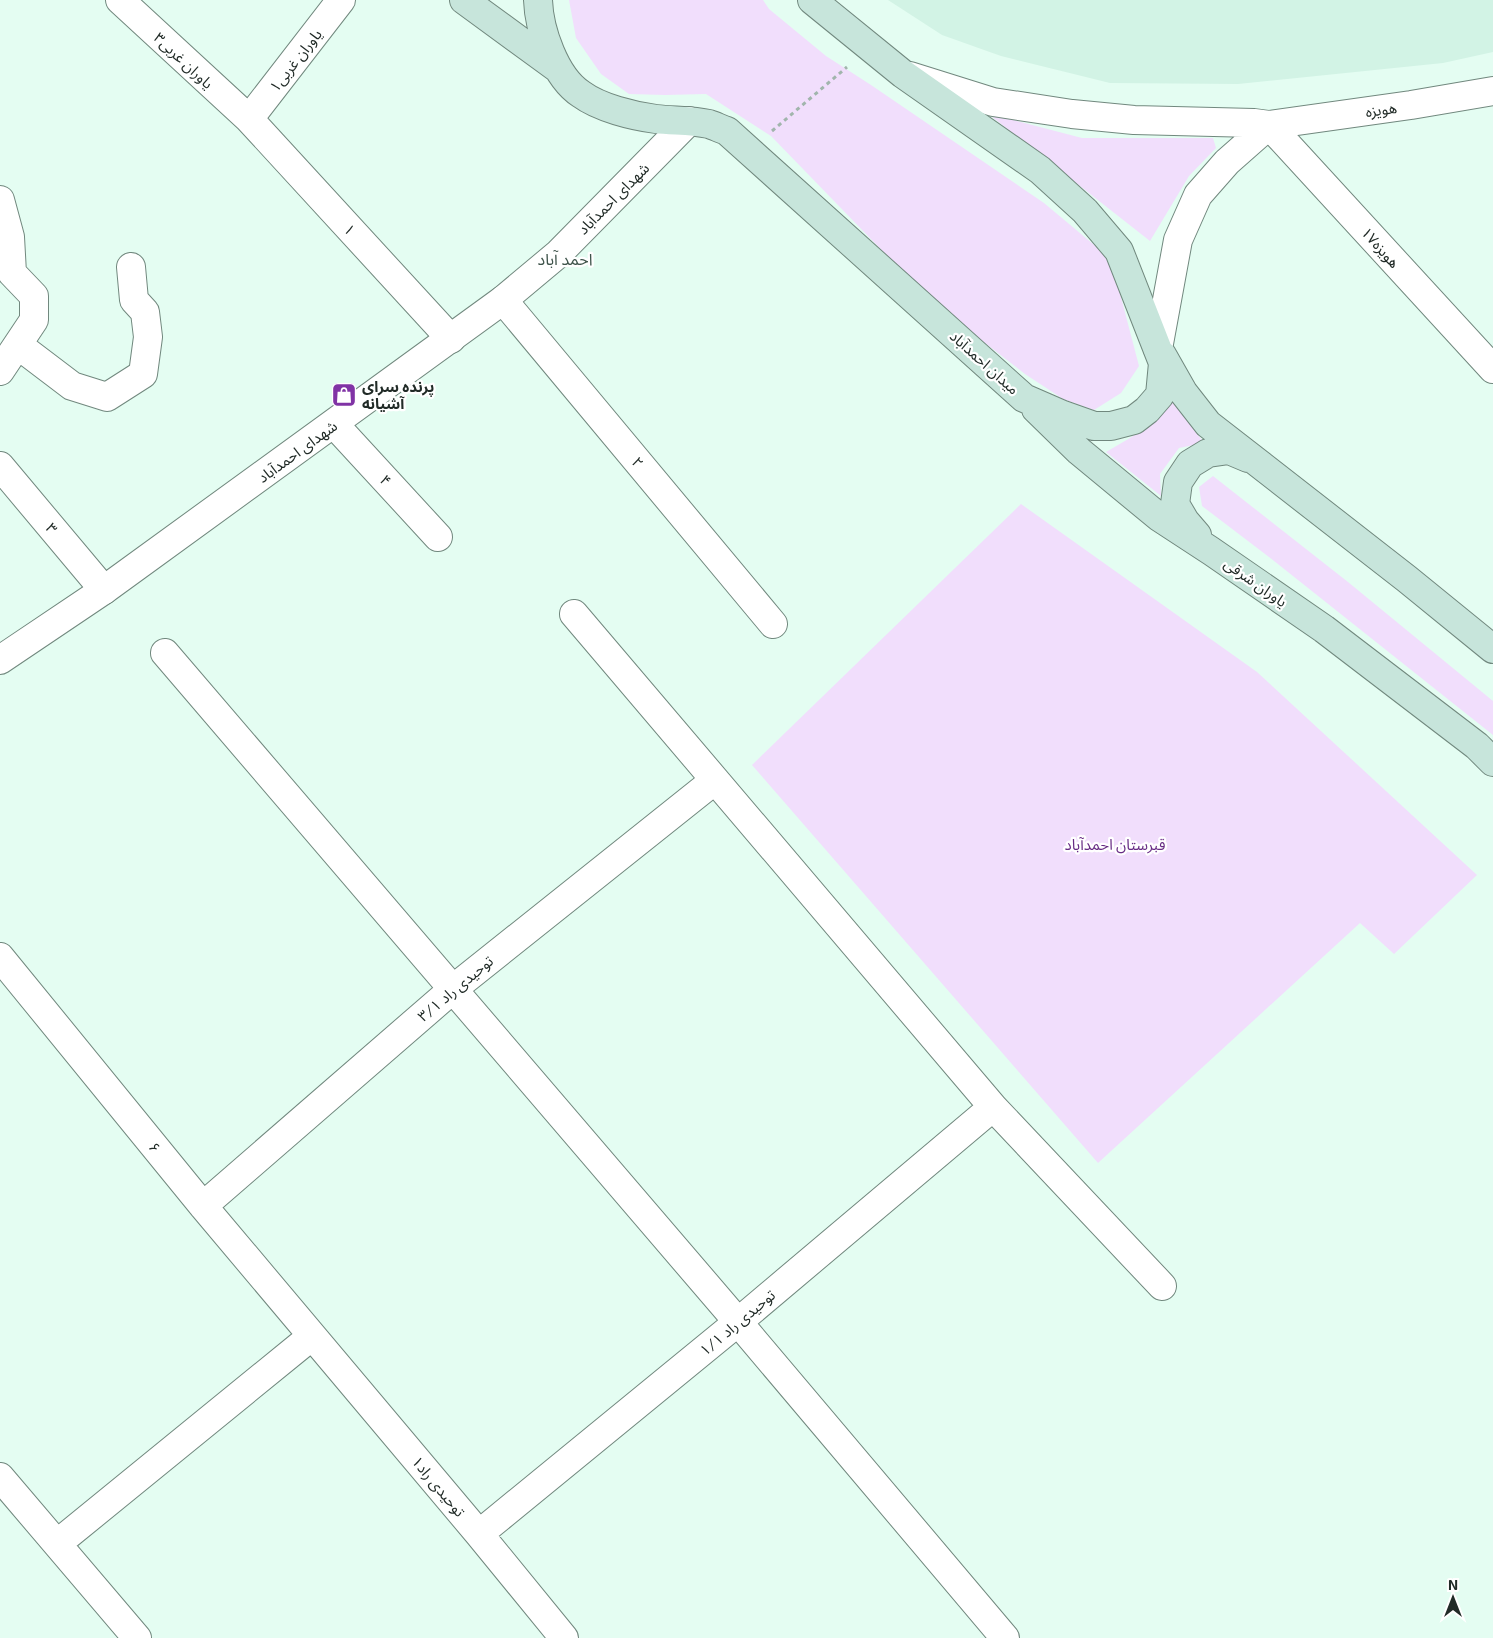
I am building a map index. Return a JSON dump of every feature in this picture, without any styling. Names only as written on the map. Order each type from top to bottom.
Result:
[{"type":"main road","points":[[464,0],[557,68]]},
{"type":"main road","name":"میدان احمدآباد","points":[[538,0],[538,11],[545,39],[557,68],[580,94],[606,107],[656,119],[709,124],[727,131],[1024,398],[1094,426],[1111,426],[1134,420],[1147,410],[1160,394],[1163,363],[1118,251],[1085,212],[1040,170],[903,74],[812,0]]},
{"type":"main road","points":[[1158,349],[1183,392],[1208,424],[1407,579],[1493,649]]},
{"type":"main road","name":"یاوران شرقی","points":[[1024,398],[1079,451],[1159,517],[1324,629],[1477,746],[1493,762]]},
{"type":"main road","points":[[1211,551],[1185,521],[1175,504],[1178,482],[1190,464],[1208,453],[1229,450],[1246,457],[1266,470]]},
{"type":"street","name":"یاوران غربی۳","points":[[120,0],[249,119]]},
{"type":"street","name":"یاوران غربی۱","points":[[249,119],[341,0]]},
{"type":"street","name":"هویزه","points":[[903,74],[993,102],[1072,114],[1134,120],[1254,122],[1269,125],[1492,92]]},
{"type":"street","name":"۱","points":[[249,119],[451,339]]},
{"type":"street","name":"شهدای احمدآباد","points":[[0,660],[104,590],[503,300],[558,254],[689,122]]},
{"type":"street","points":[[1158,349],[1178,240],[1198,195],[1227,162],[1269,125]]},
{"type":"street","name":"هویزه۱۷","points":[[1269,125],[1493,369]]},
{"type":"street","points":[[0,200],[10,238],[12,273],[34,296],[34,320],[0,371]]},
{"type":"street","points":[[18,345],[72,386],[107,397],[143,374],[148,337],[145,312],[134,300],[131,267]]},
{"type":"street","name":"۲","points":[[503,300],[774,624]]},
{"type":"street","name":"۴","points":[[334,424],[438,537]]},
{"type":"street","name":"۳","points":[[0,466],[104,590]]},
{"type":"street","points":[[574,614],[993,1107],[1162,1286]]},
{"type":"street","points":[[165,652],[1006,1638]]},
{"type":"street","name":"۳/۱ توحیدی راد","points":[[204,1206],[453,989],[715,780]]},
{"type":"street","name":"۶","points":[[0,957],[312,1336]]},
{"type":"street","name":"۱/۱ توحیدی راد","points":[[479,1534],[738,1322],[993,1107]]},
{"type":"street","points":[[58,1543],[312,1336]]},
{"type":"street","name":"توحیدی راد۱","points":[[312,1336],[564,1638]]},
{"type":"street","points":[[0,1477],[137,1638]]},
{"type":"path","points":[[749,151],[870,48]]},
{"type":"shaded area","points":[[888,0],[1493,0],[1493,52],[1443,63],[1238,84],[1110,83],[1001,56],[942,35]]},
{"type":"green space","points":[[569,0],[763,0],[769,9],[826,56],[1044,203],[1111,259],[1139,366],[1121,393],[1094,410],[1063,399],[1025,374],[932,302],[771,136],[706,94],[629,94],[601,74],[576,38]]},
{"type":"green space","points":[[987,113],[1082,138],[1213,138],[1216,148],[1189,176],[1150,241]]},
{"type":"green space","points":[[1172,400],[1204,443],[1179,448],[1160,474],[1161,496],[1106,452],[1158,419]]},
{"type":"green space","points":[[1213,476],[1348,582],[1493,701],[1493,735],[1202,506],[1199,487]]},
{"type":"green space","name":"قبرستان احمدآباد","points":[[1021,504],[1257,672],[1477,875],[1394,954],[1360,923],[1098,1163],[752,765]]},
{"type":"place","name":"پرنده سرای آشیانه","points":[[344,395]]},
{"type":"district","name":"احمد آباد","points":[[565,258]]}]
